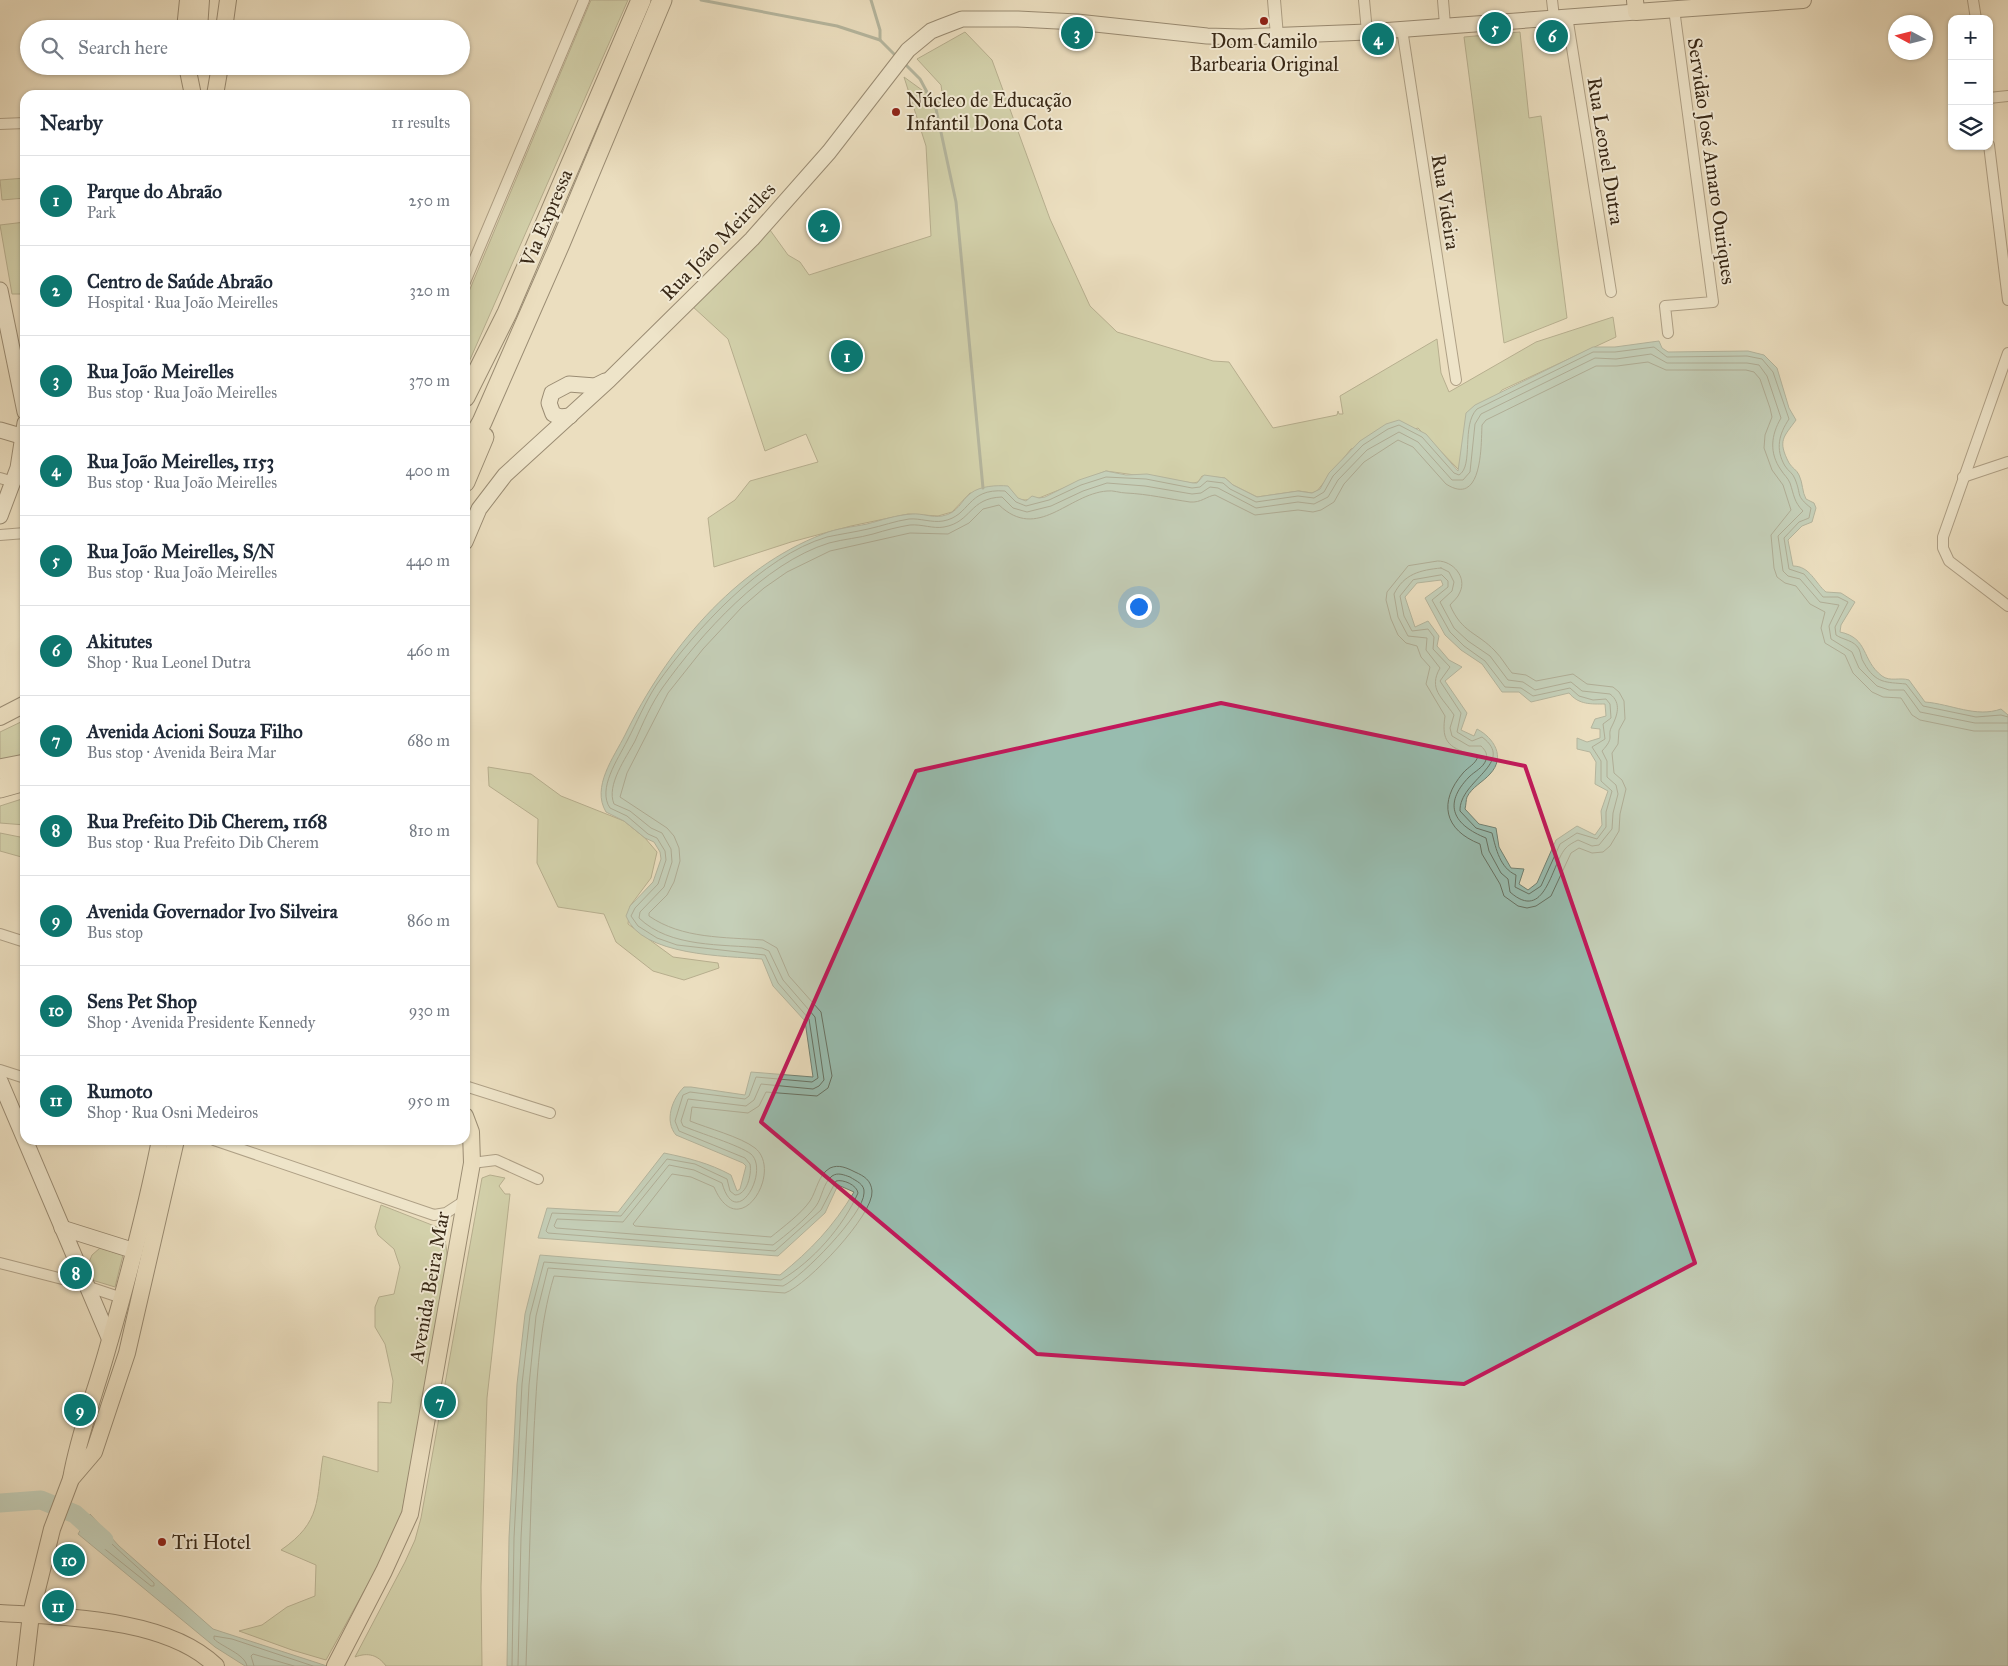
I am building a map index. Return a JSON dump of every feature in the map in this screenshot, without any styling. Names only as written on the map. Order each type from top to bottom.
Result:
[{"type":"highway","name":"Via Expressa","points":[[470,387],[506,313],[641,0]]},
{"type":"highway","name":"Via Expressa","points":[[470,443],[482,422],[560,244],[662,0]]},
{"type":"highway","points":[[470,470],[496,407],[514,348]]},
{"type":"highway","points":[[0,769],[20,765]]},
{"type":"highway","points":[[0,788],[20,782]]},
{"type":"main road","points":[[186,20],[188,0]]},
{"type":"main road","points":[[200,20],[201,0]]},
{"type":"main road","points":[[218,20],[219,0]]},
{"type":"main road","points":[[225,20],[228,0]]},
{"type":"main road","name":"Rua João Meirelles","points":[[470,530],[479,509],[505,475],[609,380],[741,250],[788,200],[829,152],[908,50],[932,31],[962,19],[1077,22],[1207,36],[1277,36],[1367,32],[1560,17],[1636,6],[1674,9],[1752,2],[1803,0]]},
{"type":"main road","points":[[189,75],[193,90]]},
{"type":"main road","points":[[195,90],[196,75]]},
{"type":"main road","points":[[214,75],[214,90]]},
{"type":"main road","points":[[215,90],[218,75]]},
{"type":"main road","points":[[0,290],[20,388]]},
{"type":"main road","points":[[570,416],[560,417],[553,414],[549,403],[552,393],[569,384],[595,386],[609,380]]},
{"type":"main road","points":[[0,430],[20,430]]},
{"type":"main road","points":[[0,516],[7,480],[20,442]]},
{"type":"main road","points":[[0,717],[20,707]]},
{"type":"main road","points":[[0,1081],[20,1128]]},
{"type":"main road","name":"Avenida Beira Mar","points":[[337,1662],[393,1554],[410,1514],[472,1163],[470,1129]]},
{"type":"main road","points":[[27,1145],[110,1340]]},
{"type":"main road","points":[[68,1484],[94,1452],[127,1353],[159,1145]]},
{"type":"main road","points":[[25,1666],[31,1614],[52,1530],[68,1484],[77,1445],[122,1298],[142,1253],[174,1145]]},
{"type":"main road","points":[[62,1228],[142,1253]]},
{"type":"main road","points":[[78,1264],[83,1248],[95,1238]]},
{"type":"main road","points":[[0,1613],[31,1614],[93,1621],[140,1629],[178,1642],[196,1651],[216,1666]]},
{"type":"street","points":[[470,270],[584,0]]},
{"type":"street","points":[[1274,0],[1277,36]]},
{"type":"street","points":[[1364,0],[1367,32]]},
{"type":"street","points":[[1442,0],[1445,25]]},
{"type":"street","name":"Rua Leonel Dutra","points":[[1552,0],[1560,17],[1611,292]]},
{"type":"street","points":[[1973,0],[1975,15]]},
{"type":"street","name":"Servidão José Amaro Ouriques","points":[[1668,333],[1666,306],[1713,302],[1674,9]]},
{"type":"street","name":"Rua Videira","points":[[1402,29],[1456,380]]},
{"type":"street","points":[[1993,98],[2008,96]]},
{"type":"street","points":[[0,124],[20,123]]},
{"type":"street","points":[[1990,150],[2008,300]]},
{"type":"street","points":[[2008,353],[1944,528],[1943,548],[1949,560],[2008,606]]},
{"type":"street","points":[[1963,477],[2008,462]]},
{"type":"street","points":[[0,535],[20,533]]},
{"type":"street","points":[[0,934],[20,940]]},
{"type":"street","points":[[0,1070],[20,1076]]},
{"type":"street","points":[[470,1088],[550,1113]]},
{"type":"street","points":[[229,1145],[434,1215],[451,1210],[466,1200]]},
{"type":"street","points":[[472,1163],[496,1160],[538,1179]]},
{"type":"street","points":[[0,1263],[88,1286],[122,1298]]},
{"type":"highlighted area","points":[[1221,703],[1525,766],[1695,1263],[1464,1384],[1037,1354],[761,1122],[916,771]]},
{"type":"green space","points":[[591,0],[628,0],[470,360],[470,289]]},
{"type":"green space","points":[[965,32],[992,60],[1050,219],[1090,306],[1117,332],[1213,361],[1229,362],[1273,428],[1337,415],[1338,411],[1339,414],[1343,414],[1340,396],[1437,339],[1441,373],[1449,392],[1536,342],[1613,317],[1616,337],[1502,390],[1463,443],[1459,470],[1418,428],[1351,449],[1317,491],[1312,493],[1299,491],[1257,497],[1233,485],[1225,478],[1202,476],[1198,482],[1193,483],[1106,471],[1039,498],[1025,500],[970,493],[952,512],[938,516],[908,514],[851,526],[791,542],[714,567],[708,518],[735,500],[750,481],[818,462],[806,434],[765,451],[728,339],[692,306],[770,230],[788,255],[800,262],[809,275],[931,236],[926,146],[904,77],[944,106],[941,85],[917,59]]},
{"type":"green space","points":[[1520,32],[1529,118],[1541,116],[1567,318],[1504,343],[1464,37]]},
{"type":"green space","points":[[20,178],[20,198],[2,200],[0,180]]},
{"type":"green space","points":[[20,223],[20,294],[12,294],[0,225]]},
{"type":"green space","points":[[20,722],[20,758],[0,762],[0,732]]},
{"type":"green space","points":[[488,767],[531,774],[561,796],[624,821],[645,838],[657,852],[651,878],[630,906],[628,924],[673,957],[718,963],[719,968],[684,980],[653,971],[616,942],[604,914],[558,907],[537,863],[538,819],[489,786]]},
{"type":"green space","points":[[20,800],[20,825],[0,823],[0,806]]},
{"type":"green space","points":[[0,833],[20,837],[20,857],[0,851]]},
{"type":"green space","points":[[490,1175],[505,1178],[499,1186],[505,1194],[510,1194],[487,1398],[481,1587],[482,1666],[386,1666],[376,1657],[364,1655],[355,1657],[415,1540],[421,1518],[482,1178]]},
{"type":"green space","points":[[381,1205],[437,1227],[445,1241],[447,1269],[402,1512],[379,1564],[326,1660],[239,1631],[262,1625],[287,1607],[315,1596],[316,1565],[281,1550],[304,1530],[315,1509],[323,1456],[378,1472],[378,1402],[391,1403],[393,1381],[385,1344],[375,1327],[375,1307],[379,1297],[394,1294],[400,1267],[394,1249],[378,1235],[375,1227]]},
{"type":"green space","points":[[100,1248],[123,1255],[115,1287],[92,1280],[87,1267],[92,1255]]},
{"type":"water","points":[[1659,341],[1662,348],[1668,352],[1748,351],[1764,355],[1777,368],[1789,408],[1796,420],[1785,435],[1783,449],[1785,455],[1799,475],[1806,499],[1814,503],[1816,508],[1812,522],[1802,526],[1788,540],[1793,566],[1808,572],[1826,592],[1841,593],[1855,602],[1841,625],[1840,632],[1856,639],[1875,670],[1882,676],[1888,679],[1909,680],[1925,702],[1982,712],[2001,709],[2008,715],[2008,1666],[507,1666],[509,1538],[517,1384],[525,1314],[540,1255],[780,1275],[821,1237],[854,1192],[838,1185],[825,1213],[778,1256],[538,1238],[547,1208],[618,1212],[664,1153],[698,1161],[731,1175],[737,1191],[740,1189],[746,1166],[743,1163],[676,1135],[672,1129],[670,1123],[671,1110],[680,1092],[684,1087],[691,1087],[745,1095],[751,1072],[813,1077],[805,1021],[773,986],[762,959],[707,955],[666,946],[649,939],[635,929],[626,916],[630,906],[653,882],[661,859],[660,852],[654,842],[645,838],[624,821],[606,812],[601,793],[603,782],[610,762],[642,704],[682,643],[732,590],[760,568],[791,549],[839,529],[912,514],[938,516],[948,514],[956,510],[971,493],[984,487],[1008,486],[1018,498],[1026,501],[1032,496],[1045,497],[1079,480],[1106,471],[1126,475],[1147,474],[1193,483],[1197,483],[1204,475],[1225,478],[1233,485],[1257,497],[1298,491],[1312,493],[1320,489],[1329,473],[1360,441],[1386,424],[1399,420],[1426,434],[1458,471],[1466,413],[1475,405],[1593,347],[1615,347]],"holes":[[[1441,580],[1443,585],[1425,598],[1445,635],[1461,650],[1482,664],[1502,692],[1519,692],[1531,702],[1569,693],[1581,702],[1605,704],[1606,716],[1595,719],[1591,728],[1600,729],[1600,738],[1587,742],[1577,738],[1577,749],[1590,752],[1596,762],[1595,784],[1608,791],[1601,811],[1602,825],[1595,835],[1577,826],[1556,840],[1537,883],[1528,890],[1519,884],[1524,869],[1511,868],[1499,847],[1496,828],[1479,824],[1465,809],[1469,793],[1495,768],[1497,761],[1496,748],[1488,737],[1477,729],[1474,736],[1461,730],[1467,713],[1445,681],[1462,667],[1449,660],[1437,646],[1439,636],[1428,621],[1415,627],[1405,597],[1417,583]]]},
{"type":"water","points":[[90,1514],[119,1546],[213,1629],[327,1666],[245,1666],[215,1647],[78,1534]]},
{"type":"waterway","points":[[701,0],[837,26],[880,40]]},
{"type":"waterway","points":[[871,0],[880,30],[880,40],[896,56]]},
{"type":"waterway","points":[[905,64],[920,79],[936,109],[956,202],[983,488]]},
{"type":"waterway","points":[[0,1503],[41,1500],[75,1514],[104,1540]]},
{"type":"place","name":"Dom Camilo Barbearia Original","points":[[1264,21]]},
{"type":"place","name":"Rua João Meirelles, S/N","points":[[1495,28]]},
{"type":"place","name":"Rua João Meirelles","points":[[1077,33]]},
{"type":"place","name":"Akitutes","points":[[1552,36]]},
{"type":"place","name":"Rua João Meirelles, 1153","points":[[1378,39]]},
{"type":"place","name":"Núcleo de Educação Infantil Dona Cota","points":[[896,112]]},
{"type":"place","name":"Centro de Saúde Abraão","points":[[824,226]]},
{"type":"place","name":"Parque do Abraão","points":[[847,356]]},
{"type":"place","name":"Rua Prefeito Dib Cherem, 1168","points":[[76,1273]]},
{"type":"place","name":"Avenida Acioni Souza Filho","points":[[440,1402]]},
{"type":"place","name":"Avenida Governador Ivo Silveira","points":[[80,1410]]},
{"type":"place","name":"Tri Hotel","points":[[162,1542]]},
{"type":"place","name":"Sens Pet Shop","points":[[69,1560]]},
{"type":"place","name":"Rumoto","points":[[58,1606]]}]
